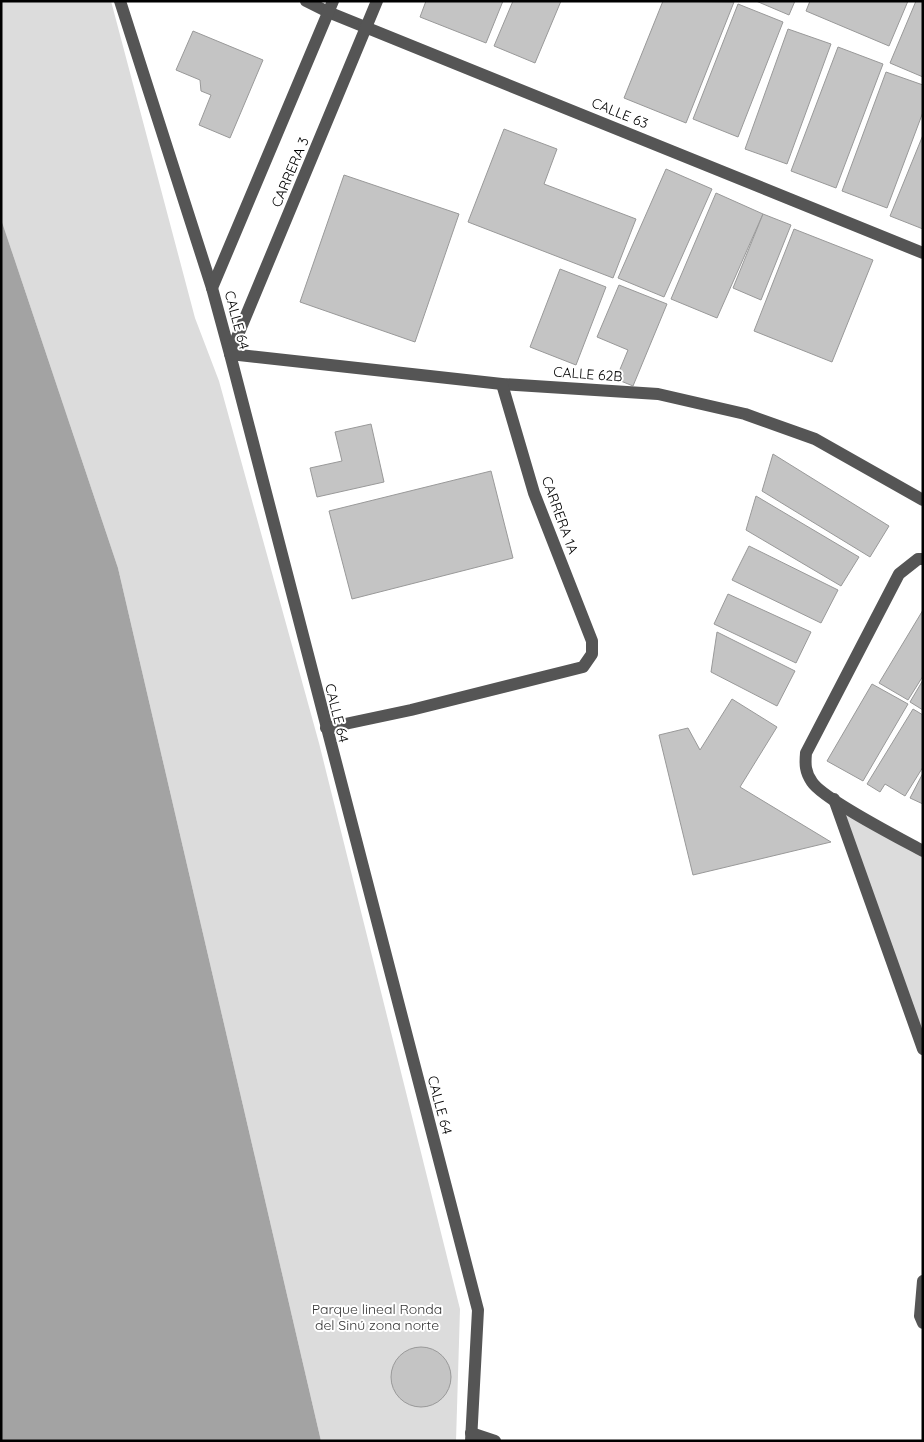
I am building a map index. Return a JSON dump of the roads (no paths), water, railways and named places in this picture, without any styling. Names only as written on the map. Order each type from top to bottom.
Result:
[{"type":"street","name":"CALLE 64","points":[[120,1],[212,288],[478,1310],[471,1437]]},
{"type":"street","name":"CALLE 63","points":[[306,1],[331,7],[367,26],[923,253]]},
{"type":"street","name":"CARRERA 3","points":[[230,354],[378,1]]},
{"type":"street","name":"CARRERA 3","points":[[212,288],[331,7]]},
{"type":"street","name":"CALLE 62B","points":[[230,354],[502,384],[658,394],[745,414],[815,439],[923,500]]},
{"type":"street","name":"CARRERA 1A","points":[[326,728],[420,708],[583,667],[592,654],[592,642],[534,493],[502,384]]},
{"type":"street","points":[[923,559],[918,559],[899,574],[806,753],[804,766],[812,784],[923,851]]},
{"type":"street","points":[[834,799],[923,1049]]},
{"type":"street","points":[[923,1281],[920,1316],[923,1323]]},
{"type":"street","points":[[471,1437],[495,1441]]},
{"type":"park label","name":"Parque lineal Ronda del Sinú zona norte","points":[[377,1318]]}]
